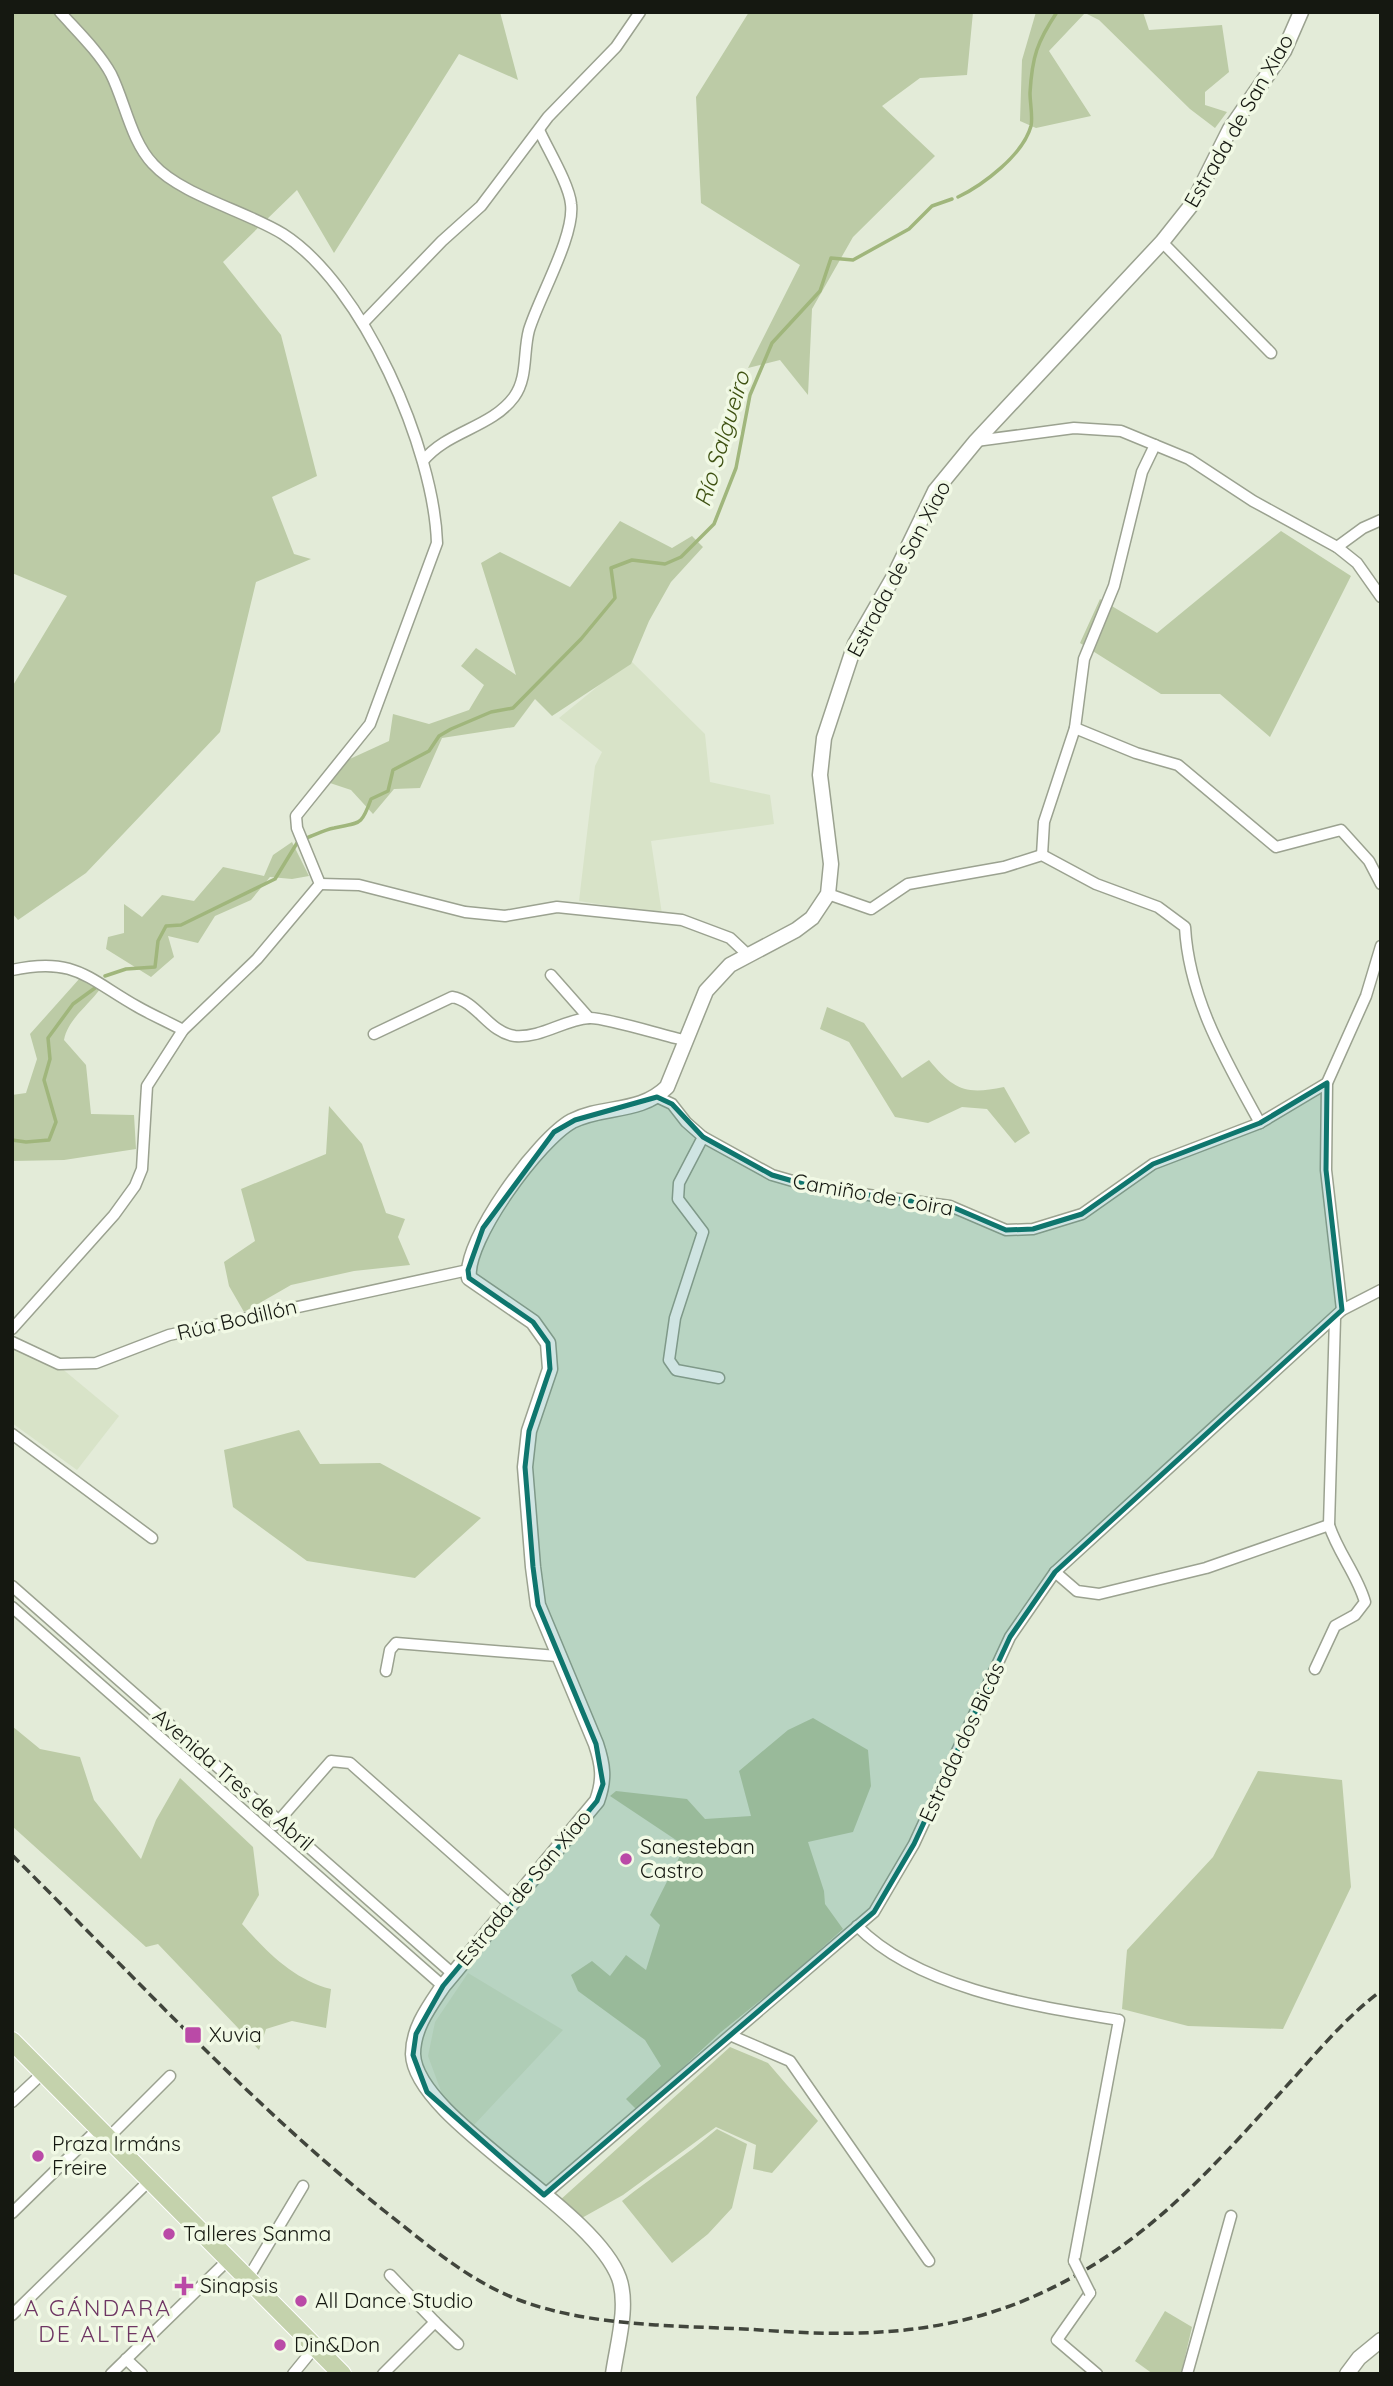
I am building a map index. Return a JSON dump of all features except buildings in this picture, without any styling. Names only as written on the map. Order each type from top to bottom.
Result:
[{"type":"main road","points":[[12,2040],[342,2374]]},
{"type":"street","points":[[60,12],[110,71],[144,155],[154,166],[172,180],[282,233],[312,255],[363,323],[402,404],[423,461],[437,524],[437,543],[424,581],[370,724],[296,816],[297,828],[320,884]]},
{"type":"street","points":[[363,323],[442,241],[481,206],[539,130],[617,47],[640,12]]},
{"type":"street","name":"Estrada de San Xiao","points":[[828,894],[831,864],[820,775],[824,738],[855,644],[893,578],[935,491],[976,441],[1162,242],[1193,203],[1230,129],[1284,51],[1301,12]]},
{"type":"street","points":[[423,461],[433,448],[500,412],[515,396],[523,376],[528,332],[570,224],[572,202],[539,130]]},
{"type":"street","points":[[1162,242],[1271,353]]},
{"type":"street","points":[[976,441],[1074,428],[1121,431],[1189,459],[1253,501],[1337,547],[1357,563],[1381,597]]},
{"type":"street","points":[[1042,855],[1044,822],[1075,728],[1084,659],[1114,586],[1142,472],[1155,445]]},
{"type":"street","points":[[1337,547],[1363,528],[1381,520]]},
{"type":"street","points":[[1075,728],[1136,753],[1178,765],[1276,847],[1341,830],[1369,860],[1381,884]]},
{"type":"street","points":[[468,1270],[483,1228],[554,1132],[575,1120],[643,1104],[657,1097],[667,1087],[684,1040],[706,992],[730,965],[796,930],[812,918],[828,894],[871,909],[908,884],[1004,867],[1042,855],[1096,884],[1158,907],[1185,927],[1186,960],[1194,988],[1220,1048],[1260,1123]]},
{"type":"street","points":[[320,884],[359,885],[478,913],[505,916],[556,907],[682,920],[730,938],[747,954]]},
{"type":"street","points":[[12,1329],[114,1215],[135,1186],[142,1169],[147,1086],[183,1030],[257,960],[320,884]]},
{"type":"street","points":[[1315,1669],[1335,1626],[1355,1615],[1365,1602],[1360,1584],[1336,1546],[1329,1524],[1339,1314],[1326,1170],[1327,1083],[1366,996],[1381,946]]},
{"type":"street","points":[[12,970],[55,965],[87,974],[137,1007],[183,1030]]},
{"type":"street","points":[[551,975],[589,1018]]},
{"type":"street","points":[[374,1034],[452,997],[462,999],[492,1026],[512,1036],[533,1036],[589,1018],[684,1040]]},
{"type":"street","name":"Camiño de Coira","points":[[657,1097],[672,1104],[686,1122],[703,1137],[772,1175],[817,1188],[950,1206],[1006,1230],[1020,1230],[1057,1223],[1082,1213],[1153,1164],[1260,1123],[1327,1083]]},
{"type":"street","points":[[703,1137],[680,1182],[678,1199],[703,1232],[675,1318],[669,1360],[676,1370],[719,1378]]},
{"type":"street","name":"Estrada de San Xiao","points":[[468,1270],[469,1278],[533,1322],[548,1343],[550,1369],[529,1431],[525,1467],[538,1605],[557,1656],[596,1744],[603,1767],[603,1784],[597,1801],[508,1903],[443,1986],[416,2034],[413,2055],[427,2092],[544,2195],[597,2245],[611,2262],[620,2281],[622,2301],[614,2374]]},
{"type":"street","name":"Rúa Bodillón","points":[[12,1342],[60,1364],[96,1363],[169,1335],[468,1270]]},
{"type":"street","name":"Estrada dos Bicás","points":[[544,2195],[874,1912],[914,1844],[1010,1637],[1055,1572],[1339,1314],[1381,1290]]},
{"type":"street","points":[[12,1434],[152,1538]]},
{"type":"street","points":[[1055,1572],[1077,1591],[1098,1594],[1206,1568],[1329,1524]]},
{"type":"street","name":"Avenida Tres de Abril","points":[[12,1586],[453,1973]]},
{"type":"street","name":"Avenida Tres de Abril","points":[[12,1607],[443,1986]]},
{"type":"street","points":[[386,1671],[390,1650],[396,1643],[557,1656]]},
{"type":"street","points":[[269,1833],[331,1761],[342,1760],[350,1763],[508,1903]]},
{"type":"street","points":[[857,1926],[874,1942],[914,1966],[1014,2003],[1119,2020],[1074,2260],[1090,2292],[1058,2340],[1097,2374]]},
{"type":"street","points":[[732,2036],[790,2061],[929,2261]]},
{"type":"street","points":[[12,2102],[44,2072]]},
{"type":"street","points":[[12,2213],[170,2076]]},
{"type":"street","points":[[12,2315],[150,2180]]},
{"type":"street","points":[[247,2280],[303,2186]]},
{"type":"street","points":[[1187,2374],[1231,2216]]},
{"type":"street","points":[[111,2374],[228,2260]]},
{"type":"street","points":[[390,2275],[458,2344]]},
{"type":"street","points":[[383,2374],[435,2322]]},
{"type":"street","points":[[1347,2374],[1381,2340]]},
{"type":"street","points":[[293,2374],[315,2347]]},
{"type":"street","points":[[127,2359],[142,2374]]},
{"type":"highlighted area","points":[[1327,1083],[1326,1170],[1342,1310],[1055,1572],[1010,1637],[914,1844],[874,1912],[544,2195],[427,2092],[413,2055],[416,2034],[443,1986],[597,1801],[603,1784],[596,1744],[538,1605],[533,1567],[525,1467],[529,1431],[550,1369],[548,1343],[533,1322],[469,1278],[468,1270],[483,1228],[554,1132],[575,1120],[657,1097],[672,1104],[703,1137],[772,1175],[817,1188],[950,1206],[1006,1230],[1033,1229],[1082,1214],[1153,1164],[1260,1123]]},
{"type":"shaded area","points":[[12,12],[500,12],[518,80],[459,54],[334,253],[297,190],[223,262],[281,335],[317,476],[272,497],[294,554],[311,559],[256,582],[220,732],[86,873],[18,920],[12,913],[12,687],[67,596],[12,573]]},
{"type":"shaded area","points":[[749,12],[973,12],[967,75],[920,78],[882,106],[935,156],[853,237],[812,309],[808,395],[780,360],[748,368],[800,265],[701,203],[696,97]]},
{"type":"shaded area","points":[[1036,12],[1143,12],[1149,30],[1222,25],[1229,72],[1205,92],[1205,105],[1227,112],[1215,128],[1190,109],[1099,20],[1085,13],[1049,51],[1091,116],[1036,128],[1020,121],[1022,60]]},
{"type":"shaded area","points":[[620,521],[672,548],[692,536],[703,547],[671,582],[649,621],[631,664],[552,716],[535,699],[514,727],[442,738],[420,788],[394,789],[373,814],[351,790],[330,783],[341,763],[389,741],[393,714],[429,724],[469,710],[484,685],[461,666],[476,648],[516,675],[481,563],[500,552],[570,587]]},
{"type":"shaded area","points":[[1281,531],[1351,576],[1270,737],[1220,694],[1161,694],[1080,643],[1100,599],[1157,633]]},
{"type":"shaded area","points":[[630,660],[705,734],[710,782],[770,795],[774,824],[651,841],[662,914],[579,901],[595,766],[602,752],[559,718]]},
{"type":"shaded area","points":[[292,842],[309,876],[292,879],[270,877],[251,900],[215,916],[198,943],[168,936],[174,957],[151,977],[106,949],[108,937],[124,933],[124,904],[142,917],[162,895],[194,901],[223,867],[264,876],[273,855]]},
{"type":"shaded area","points":[[80,978],[100,989],[74,1019],[64,1040],[86,1065],[91,1114],[134,1115],[136,1149],[64,1160],[12,1161],[12,1095],[26,1093],[37,1059],[30,1034]]},
{"type":"shaded area","points":[[827,1007],[864,1023],[902,1078],[929,1060],[946,1078],[961,1088],[979,1090],[1004,1087],[1030,1133],[1015,1143],[987,1109],[962,1107],[928,1123],[895,1117],[849,1042],[820,1029]]},
{"type":"shaded area","points":[[329,1106],[362,1144],[386,1213],[405,1219],[398,1237],[410,1265],[354,1271],[291,1285],[244,1312],[229,1286],[224,1262],[255,1241],[241,1189],[326,1154]]},
{"type":"shaded area","points":[[12,1348],[60,1367],[119,1416],[77,1470],[12,1423]]},
{"type":"shaded area","points":[[299,1430],[320,1464],[380,1463],[481,1518],[415,1578],[307,1561],[233,1507],[224,1450]]},
{"type":"shaded area","points":[[813,1718],[868,1750],[871,1786],[853,1832],[808,1842],[824,1891],[825,1904],[843,1929],[786,1980],[721,2032],[637,2110],[626,2099],[661,2066],[645,2040],[578,1991],[571,1975],[592,1961],[610,1976],[626,1955],[646,1970],[660,1925],[650,1915],[685,1846],[610,1796],[616,1791],[687,1799],[705,1819],[751,1816],[739,1771],[788,1730]]},
{"type":"shaded area","points":[[12,1726],[40,1749],[80,1757],[94,1800],[141,1859],[156,1820],[180,1778],[253,1847],[259,1895],[242,1924],[293,1972],[331,1989],[326,2028],[292,2021],[266,2029],[259,2050],[158,1944],[146,1947],[12,1826]]},
{"type":"shaded area","points":[[1258,1771],[1342,1780],[1351,1887],[1283,2029],[1188,2026],[1122,2009],[1127,1950],[1213,1857]]},
{"type":"shaded area","points":[[468,1973],[563,2030],[474,2125],[442,2094],[428,2056],[435,2022]]},
{"type":"shaded area","points":[[730,2047],[768,2063],[818,2121],[772,2173],[753,2169],[756,2145],[716,2127],[623,2195],[580,2219],[559,2201]]},
{"type":"shaded area","points":[[717,2129],[747,2144],[732,2208],[708,2234],[672,2263],[622,2201]]},
{"type":"shaded area","points":[[1165,2311],[1192,2327],[1181,2374],[1153,2374],[1135,2361]]},
{"type":"waterway","name":"Río Salgueiro","points":[[958,197],[1001,168],[1027,137],[1032,122],[1030,93],[1034,59],[1040,41],[1057,12]]},
{"type":"waterway","name":"Río Salgueiro","points":[[306,838],[354,824],[362,819],[371,799],[388,791],[393,770],[429,751],[439,736],[491,712],[513,708],[581,639],[615,598],[611,568],[632,560],[665,564],[681,557],[714,524],[736,468],[750,395],[772,343],[820,291],[831,258],[853,260],[909,229],[932,206],[952,199]]},
{"type":"waterway","name":"Río Salgueiro","points":[[105,976],[126,969],[155,967],[158,941],[166,926],[181,925],[275,879],[297,843]]},
{"type":"waterway","name":"Río Salgueiro","points":[[12,1140],[49,1140],[56,1122],[44,1080],[50,1059],[48,1038],[73,1004],[95,988]]},
{"type":"railway","points":[[12,1855],[241,2085],[337,2172],[434,2250],[466,2273],[519,2300],[577,2316],[638,2324],[805,2333],[890,2331],[930,2327],[970,2318],[1010,2306],[1050,2289],[1119,2248],[1173,2205],[1222,2156],[1334,2033],[1381,1991]]},
{"type":"place","name":"Sanesteban Castro","points":[[626,1859]]},
{"type":"place","name":"Xuvia","points":[[193,2035]]},
{"type":"place","name":"Praza Irmáns Freire","points":[[38,2156]]},
{"type":"place","name":"Talleres Sanma","points":[[169,2234]]},
{"type":"place","name":"Sinapsis","points":[[184,2286]]},
{"type":"place","name":"All Dance Studio","points":[[301,2301]]},
{"type":"place","name":"Din&Don","points":[[280,2345]]},
{"type":"district","name":"A GÁNDARA DE ALTEA","points":[[98,2321]]}]
